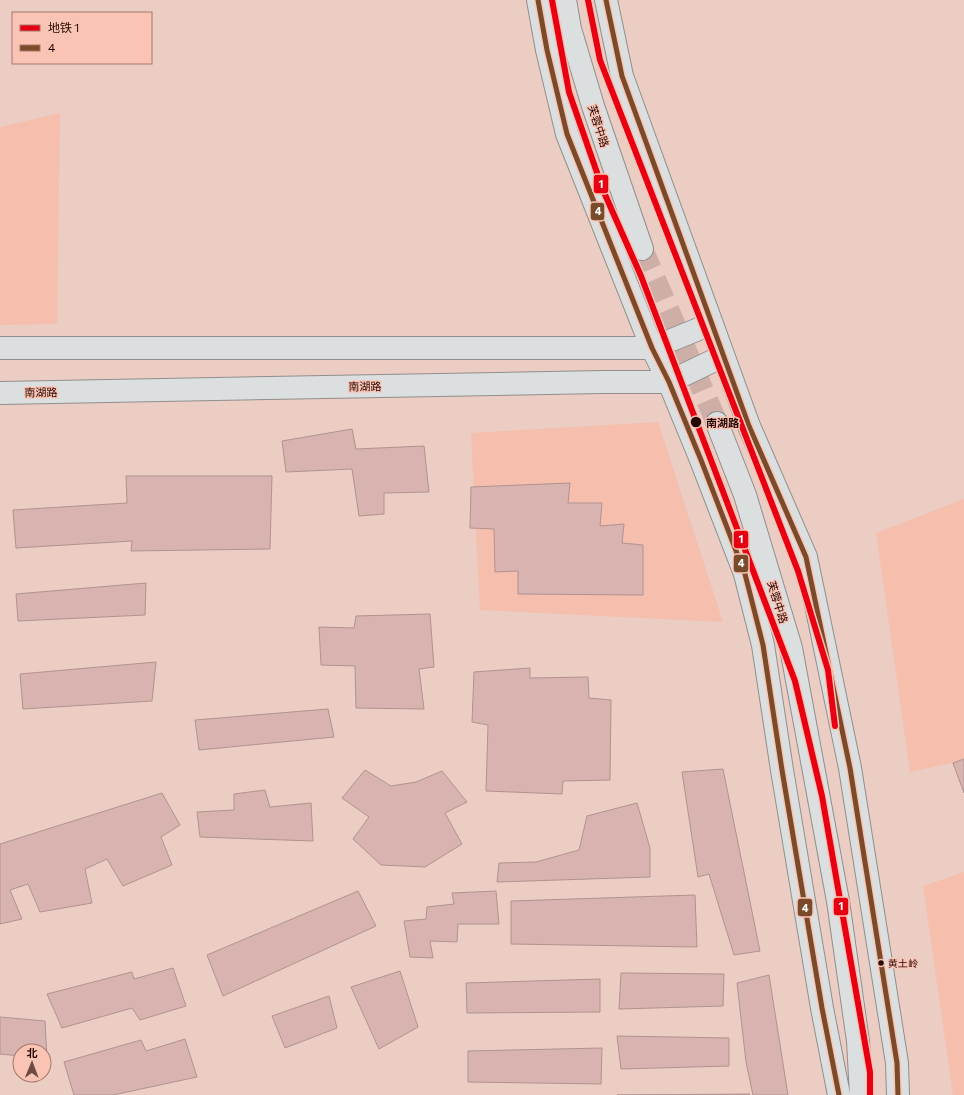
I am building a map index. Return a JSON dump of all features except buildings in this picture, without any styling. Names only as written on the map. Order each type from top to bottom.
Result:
[{"type":"main road","points":[[538,0],[547,50],[567,134],[652,348],[669,382],[704,467],[745,574],[763,645],[782,770],[822,1008],[839,1095]]},
{"type":"main road","name":"芙蓉中路","points":[[565,0],[570,29],[593,106],[642,249]]},
{"type":"main road","points":[[606,0],[622,76],[711,324],[749,426],[806,557],[850,768],[897,1062],[898,1095]]},
{"type":"main road","points":[[0,348],[652,348],[711,324]]},
{"type":"main road","name":"南湖路","points":[[0,393],[594,382],[669,382],[723,356]]},
{"type":"main road","name":"芙蓉中路","points":[[717,424],[746,495],[791,648],[838,901],[858,1041],[861,1095]]},
{"type":"shaded area","points":[[60,113],[57,324],[0,325],[0,127]]},
{"type":"shaded area","points":[[658,422],[723,622],[480,610],[471,433]]},
{"type":"shaded area","points":[[964,499],[964,793],[952,763],[910,772],[876,533]]},
{"type":"shaded area","points":[[964,872],[964,1095],[953,1095],[923,886]]},
{"type":"tunnel","points":[[642,249],[717,423]]},
{"type":"metro line","name":"1","points":[[552,0],[569,92],[603,190],[641,276],[795,681],[822,796],[870,1072],[870,1095]]},
{"type":"metro line","name":"1","points":[[588,0],[600,60],[798,571],[828,670],[835,726]]},
{"type":"transit line","name":"4","points":[[538,0],[547,50],[567,134],[652,348],[669,382],[701,460],[745,574],[763,645],[782,770],[822,1008],[839,1095]]},
{"type":"transit line","name":"4","points":[[606,0],[622,76],[749,426],[806,557],[850,768],[897,1063],[898,1095]]},
{"type":"place","name":"南湖路","points":[[696,422]]},
{"type":"place","name":"黄土岭","points":[[881,963]]}]
